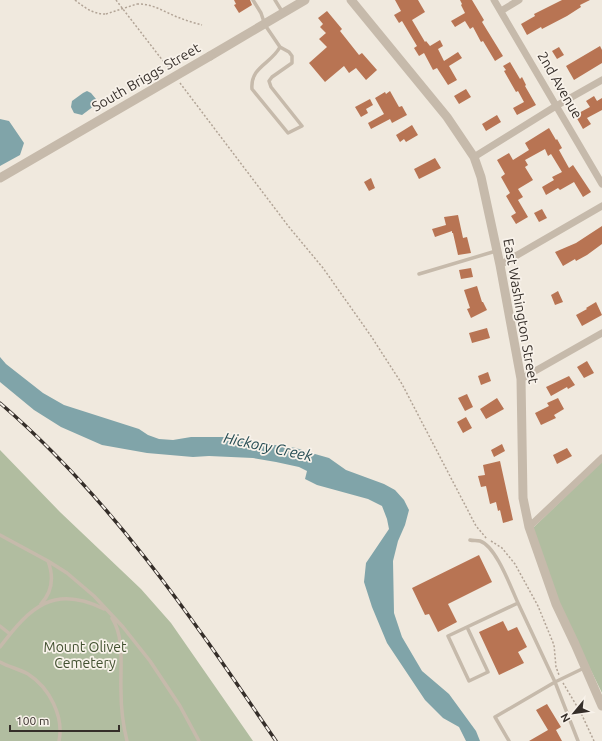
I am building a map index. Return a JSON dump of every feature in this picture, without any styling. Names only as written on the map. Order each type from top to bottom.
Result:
[{"type":"street","name":"South Briggs Street","points":[[0,178],[306,0]]},
{"type":"street","name":"East Washington Street","points":[[351,0],[447,118],[474,157],[481,177],[500,265],[521,379],[524,498],[530,527],[556,604],[602,706]]},
{"type":"street","name":"2nd Avenue","points":[[494,0],[602,184]]},
{"type":"street","points":[[501,11],[519,0]]},
{"type":"street","points":[[474,157],[556,106],[602,80]]},
{"type":"street","points":[[500,265],[602,206]]},
{"type":"street","points":[[521,379],[602,333]]},
{"type":"street","points":[[530,527],[602,458]]},
{"type":"lane","points":[[254,0],[265,25],[280,47],[289,52],[292,56],[292,63],[272,77],[269,81],[271,87],[302,126],[288,133],[252,89],[252,80],[256,72],[276,54],[280,47]]},
{"type":"lane","points":[[275,0],[283,13]]},
{"type":"lane","points":[[419,274],[497,251]]},
{"type":"lane","points":[[0,535],[48,561],[81,584],[107,610],[123,627],[150,661],[180,706],[199,741]]},
{"type":"lane","points":[[470,540],[480,541],[491,549],[497,559],[555,682],[578,741]]},
{"type":"lane","points":[[0,647],[24,619],[45,599],[51,588],[52,572],[48,561]]},
{"type":"lane","points":[[38,606],[48,601],[68,598],[94,604],[107,610],[116,626],[119,639],[121,693],[127,741]]},
{"type":"lane","points":[[467,627],[488,672],[469,681],[448,636],[467,627],[518,603]]},
{"type":"lane","points":[[0,626],[10,634]]},
{"type":"lane","points":[[0,662],[29,675],[46,692],[57,710],[61,728],[59,741]]},
{"type":"lane","points":[[509,741],[495,717],[560,679],[585,667]]},
{"type":"path","points":[[75,0],[96,14],[106,14],[137,4],[142,4],[202,25]]},
{"type":"path","points":[[116,0],[174,75]]},
{"type":"path","points":[[178,81],[323,268],[402,384],[476,526],[487,538],[502,548],[515,564],[538,606],[552,637],[556,667],[560,679],[582,713],[594,741]]},
{"type":"green space","name":"Mount Olivet Cemetery","points":[[0,450],[60,512],[141,589],[171,623],[253,741],[0,741]]},
{"type":"green space","points":[[602,461],[602,693],[558,603],[532,529]]},
{"type":"water","points":[[87,91],[96,99],[94,106],[82,115],[74,113],[71,107],[72,101]]},
{"type":"water","points":[[0,119],[9,121],[24,143],[20,155],[0,166]]},
{"type":"water","name":"Hickory Creek","points":[[0,357],[6,364],[43,393],[64,405],[139,429],[148,435],[159,439],[173,440],[191,437],[229,437],[239,440],[296,448],[329,458],[346,470],[384,484],[395,490],[404,500],[409,510],[405,525],[398,541],[393,561],[394,613],[402,637],[422,671],[449,694],[476,731],[480,741],[466,741],[459,727],[443,718],[425,700],[387,643],[372,607],[364,582],[366,563],[389,529],[382,506],[368,499],[317,485],[305,479],[307,471],[299,467],[253,458],[209,456],[193,457],[147,453],[102,445],[61,427],[34,410],[0,382]]},
{"type":"building","points":[[234,0],[250,0],[252,5],[239,13],[234,5],[236,4]]},
{"type":"building","points":[[395,0],[418,0],[425,12],[412,20],[425,42],[426,41],[430,46],[440,40],[443,46],[438,49],[444,61],[458,52],[462,58],[449,66],[457,80],[448,85],[437,68],[433,70],[424,53],[419,56],[414,48],[417,46],[402,21],[399,23],[394,15],[401,11]]},
{"type":"building","points":[[460,0],[472,0],[484,20],[482,22],[503,56],[495,61],[483,41],[481,42],[473,27],[470,29],[465,21],[455,27],[451,21],[465,13]]},
{"type":"building","points":[[562,0],[590,0],[580,5],[581,7],[567,16],[542,29],[541,27],[527,35],[521,24],[535,16],[534,14]]},
{"type":"building","points":[[327,11],[342,29],[340,31],[359,55],[362,53],[377,70],[366,80],[356,68],[349,73],[344,66],[325,82],[309,63],[327,47],[319,39],[326,33],[320,27],[323,24],[318,18]]},
{"type":"building","points":[[600,46],[602,50],[602,63],[574,80],[566,66]]},
{"type":"building","points":[[559,47],[564,55],[557,59],[552,51]]},
{"type":"building","points":[[510,62],[520,79],[522,77],[526,85],[525,86],[536,105],[517,115],[513,108],[524,102],[518,91],[516,92],[504,71],[506,70],[503,66]]},
{"type":"building","points":[[466,89],[471,97],[459,104],[454,96]]},
{"type":"building","points":[[390,91],[399,107],[402,106],[407,115],[392,123],[390,119],[371,129],[368,123],[384,114],[375,98],[385,92],[386,94]]},
{"type":"building","points":[[594,96],[597,101],[602,98],[602,110],[587,118],[591,124],[583,129],[575,115],[590,107],[586,101]]},
{"type":"building","points":[[370,99],[373,105],[366,109],[368,113],[361,117],[355,107]]},
{"type":"building","points":[[497,115],[501,122],[486,131],[482,124]]},
{"type":"building","points":[[412,125],[418,135],[406,142],[404,139],[400,142],[396,135]]},
{"type":"building","points":[[549,128],[562,148],[559,150],[569,168],[573,165],[591,192],[583,197],[574,182],[560,190],[558,188],[546,195],[542,187],[554,180],[552,177],[562,172],[551,154],[548,156],[545,149],[525,160],[528,165],[525,167],[533,180],[518,189],[523,197],[518,200],[528,217],[516,224],[511,216],[516,213],[506,196],[510,193],[501,177],[505,174],[497,160],[509,153],[513,160],[529,150],[525,143]]},
{"type":"building","points":[[435,158],[441,168],[419,179],[414,169]]},
{"type":"building","points":[[371,178],[375,188],[369,191],[364,182]]},
{"type":"building","points":[[542,209],[547,218],[539,222],[534,213]]},
{"type":"building","points":[[458,215],[463,238],[467,237],[471,253],[458,255],[452,231],[435,237],[432,229],[446,225],[444,217]]},
{"type":"building","points":[[602,226],[602,244],[587,255],[576,261],[575,259],[563,266],[555,252],[576,243]]},
{"type":"building","points":[[471,268],[473,277],[461,279],[459,270]]},
{"type":"building","points":[[477,286],[482,302],[487,310],[471,318],[467,309],[470,308],[464,290]]},
{"type":"building","points":[[558,291],[563,302],[555,305],[551,295]]},
{"type":"building","points":[[596,302],[602,315],[582,326],[576,315]]},
{"type":"building","points":[[487,328],[490,338],[472,343],[469,333]]},
{"type":"building","points":[[587,361],[594,373],[584,378],[577,367]]},
{"type":"building","points":[[488,372],[491,381],[481,385],[478,376]]},
{"type":"building","points":[[569,376],[575,385],[568,389],[567,387],[551,396],[546,387]]},
{"type":"building","points":[[467,394],[473,407],[465,411],[458,398]]},
{"type":"building","points":[[497,398],[504,409],[486,419],[480,409]]},
{"type":"building","points":[[558,398],[564,409],[554,415],[556,418],[541,425],[535,413],[549,406],[547,403]]},
{"type":"building","points":[[466,417],[472,428],[463,433],[457,422]]},
{"type":"building","points":[[502,444],[505,451],[494,457],[491,450]]},
{"type":"building","points":[[567,448],[572,456],[557,464],[553,455]]},
{"type":"building","points":[[500,461],[513,520],[503,523],[500,510],[498,511],[496,502],[490,504],[486,486],[481,487],[478,476],[485,475],[483,465]]},
{"type":"building","points":[[479,555],[492,582],[448,604],[457,622],[438,632],[429,614],[425,615],[412,588]]},
{"type":"building","points":[[503,621],[508,631],[517,627],[527,647],[518,652],[524,663],[499,675],[479,632]]},
{"type":"building","points":[[547,704],[561,727],[556,730],[562,741],[529,741],[548,730],[536,710]]},
{"type":"railway","points":[[0,403],[41,440],[79,479],[115,520],[182,607],[276,741]]}]
